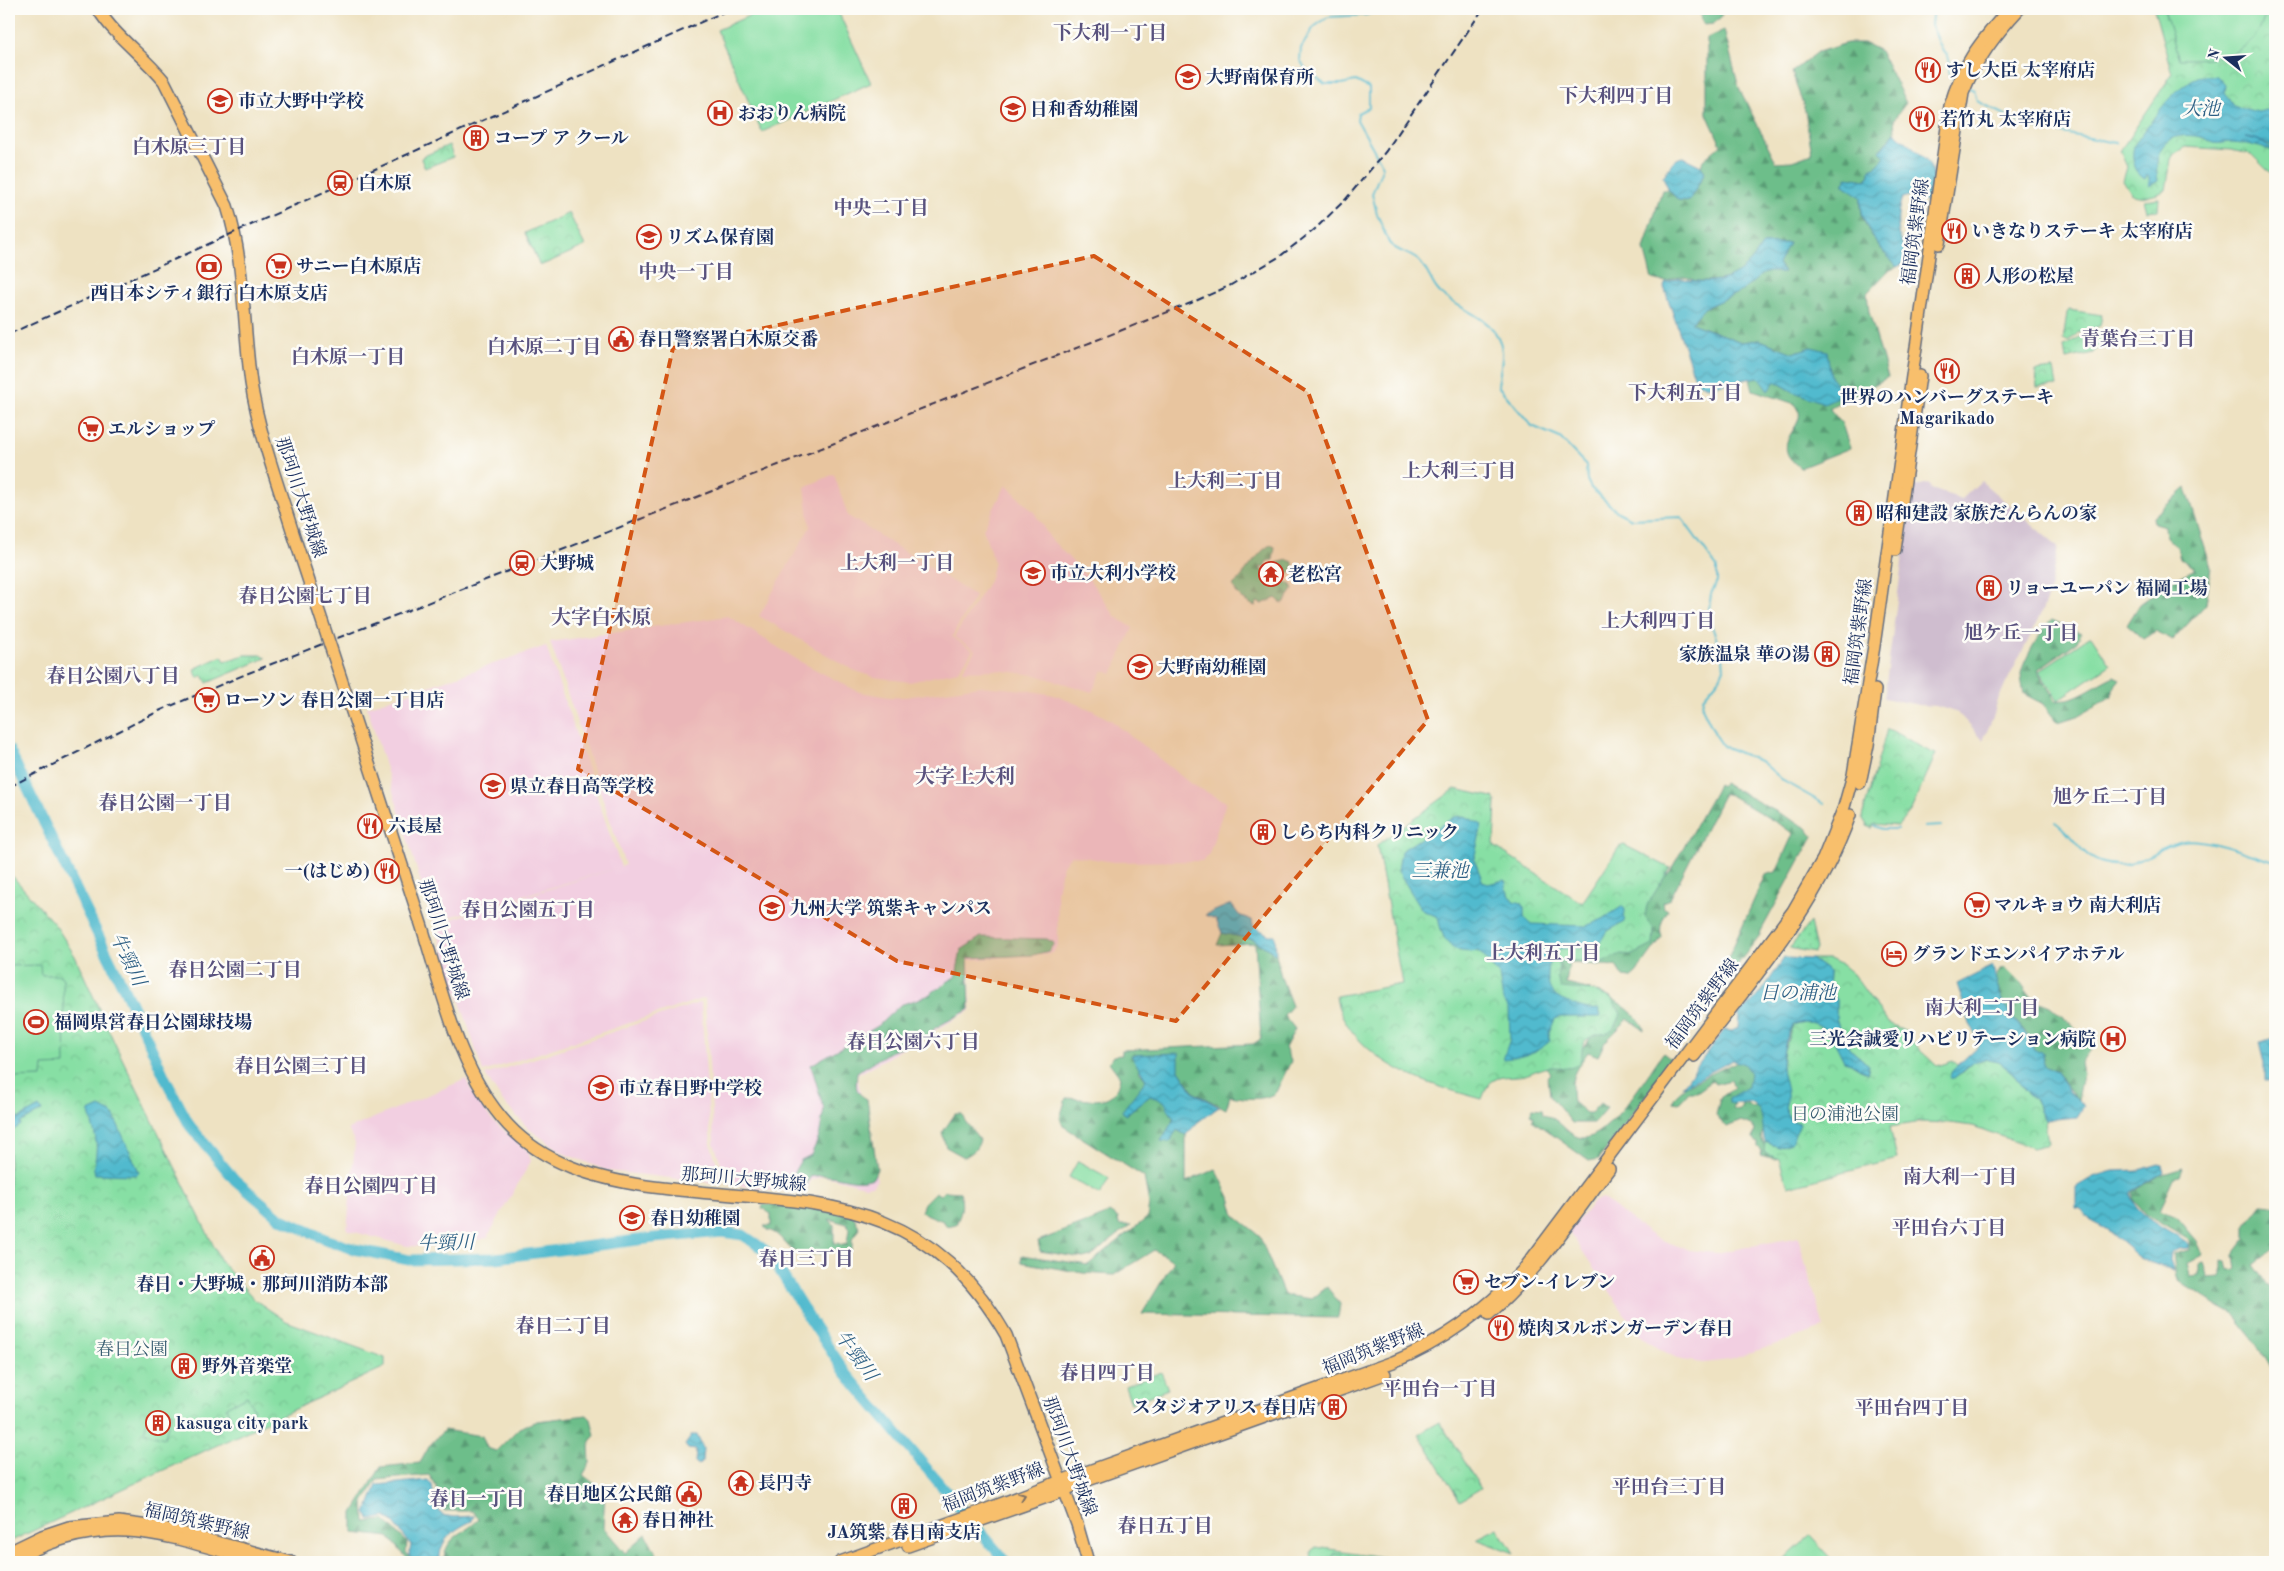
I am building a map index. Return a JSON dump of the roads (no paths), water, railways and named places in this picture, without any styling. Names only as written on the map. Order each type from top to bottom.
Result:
[{"type":"main road","name":"那珂川大野城線","points":[[98,9],[108,25],[150,64],[164,80],[227,206],[237,248],[246,342],[255,403],[293,533],[452,1020],[472,1072],[493,1105],[525,1141],[565,1165],[591,1175],[616,1181],[684,1191],[810,1202],[847,1210],[903,1230],[924,1242],[950,1262],[970,1282],[995,1315],[1006,1335],[1088,1562]]},
{"type":"main road","name":"福岡筑紫野線","points":[[1848,808],[1873,653],[1950,106],[1964,67],[1985,35],[2009,9]]},
{"type":"main road","name":"福岡筑紫野線","points":[[840,1562],[984,1515],[1062,1486],[1077,1484],[1396,1370],[1436,1351],[1477,1324],[1511,1295],[1546,1255],[1798,918],[1826,872],[1868,745],[1959,110],[1971,72],[1983,52],[2019,9]]},
{"type":"main road","name":"福岡筑紫野線","points":[[9,1552],[42,1536],[69,1527],[119,1522],[163,1528],[291,1562]]},
{"type":"main road","name":"福岡筑紫野線","points":[[862,1562],[960,1523]]},
{"type":"main road","name":"福岡筑紫野線","points":[[9,1562],[36,1548],[63,1539],[87,1534],[125,1531],[160,1536],[260,1562]]},
{"type":"water","name":"大池","points":[[2217,76],[2225,85],[2224,92],[2233,106],[2258,112],[2267,110],[2275,113],[2275,147],[2259,141],[2275,151],[2249,144],[2233,142],[2216,143],[2201,137],[2179,136],[2164,144],[2157,159],[2158,181],[2149,186],[2149,178],[2147,175],[2145,179],[2138,173],[2134,163],[2133,153],[2135,144],[2163,106],[2179,89],[2198,77]]},
{"type":"water","points":[[1895,132],[1928,162],[1933,178],[1930,204],[1916,197],[1902,198],[1899,207],[1898,223],[1900,237],[1908,261],[1897,267],[1877,243],[1867,226],[1863,217],[1861,197],[1843,185],[1847,177],[1866,180],[1870,175],[1870,169],[1877,166],[1885,157],[1880,151]]},
{"type":"water","points":[[1683,157],[1701,166],[1705,172],[1689,201],[1678,200],[1669,190],[1663,177],[1674,162]]},
{"type":"water","points":[[1789,243],[1778,264],[1784,272],[1765,272],[1742,291],[1704,308],[1691,323],[1741,342],[1760,340],[1793,353],[1811,347],[1827,351],[1831,377],[1844,394],[1824,403],[1794,392],[1775,381],[1768,391],[1758,377],[1707,387],[1696,382],[1664,287],[1665,283],[1678,279],[1707,281],[1727,278],[1743,269],[1757,254],[1763,244]]},
{"type":"water","name":"三兼池","points":[[1465,816],[1482,825],[1474,859],[1483,882],[1488,884],[1504,880],[1507,883],[1505,887],[1513,901],[1522,903],[1524,918],[1530,924],[1586,926],[1603,919],[1623,906],[1625,910],[1624,922],[1606,932],[1601,941],[1589,947],[1551,949],[1548,983],[1551,990],[1562,1000],[1579,1007],[1599,1009],[1601,1017],[1560,1017],[1555,1019],[1549,1033],[1550,1041],[1534,1052],[1522,1056],[1503,1059],[1510,1039],[1509,1008],[1503,1001],[1499,975],[1479,951],[1461,951],[1450,945],[1443,934],[1438,917],[1422,910],[1398,871],[1401,851],[1454,817]]},
{"type":"water","points":[[1231,904],[1239,915],[1252,920],[1253,926],[1269,935],[1275,935],[1276,954],[1253,939],[1222,933],[1216,919],[1205,915]]},
{"type":"water","name":"日の浦池","points":[[1784,958],[1811,959],[1829,972],[1828,989],[1836,1000],[1836,1018],[1842,1037],[1851,1050],[1869,1065],[1867,1073],[1844,1061],[1836,1044],[1826,1030],[1819,1025],[1812,1022],[1803,1022],[1793,1025],[1785,1045],[1782,1066],[1787,1092],[1785,1108],[1790,1119],[1800,1124],[1791,1143],[1779,1147],[1765,1142],[1761,1114],[1755,1105],[1749,1102],[1729,1103],[1729,1098],[1748,1087],[1750,1073],[1744,1064],[1733,1060],[1682,1087],[1724,1030],[1732,1031],[1738,1028],[1739,1014],[1760,994]]},
{"type":"water","points":[[1993,966],[2000,994],[2009,1012],[2028,1037],[2035,1051],[2043,1052],[2044,1066],[2056,1072],[2070,1092],[2084,1106],[2077,1117],[2045,1120],[2035,1100],[2024,1090],[2013,1073],[1999,1062],[1984,1059],[1973,1062],[1954,1078],[1949,1078],[1952,1071],[1979,1045],[1957,984]]},
{"type":"water","points":[[2275,1038],[2275,1081],[2264,1081],[2264,1062],[2259,1042]]},
{"type":"water","points":[[1179,1053],[1179,1070],[1194,1093],[1219,1107],[1198,1122],[1186,1135],[1177,1130],[1169,1142],[1161,1141],[1174,1119],[1164,1101],[1150,1096],[1125,1115],[1122,1111],[1146,1080],[1131,1055]]},
{"type":"water","points":[[39,1107],[42,1111],[20,1123],[21,1125],[12,1131],[9,1121],[16,1116],[18,1119]]},
{"type":"water","points":[[100,1107],[113,1114],[139,1172],[137,1175],[95,1174],[96,1143],[89,1112]]},
{"type":"water","points":[[2159,1164],[2162,1165],[2164,1172],[2131,1192],[2132,1200],[2144,1215],[2188,1244],[2188,1248],[2177,1249],[2171,1253],[2170,1261],[2174,1272],[2140,1258],[2106,1229],[2092,1222],[2081,1210],[2076,1209],[2076,1187],[2093,1177],[2113,1171],[2139,1170]]},
{"type":"water","points":[[692,1435],[697,1435],[703,1448],[702,1461],[699,1465],[695,1462],[696,1450],[688,1449],[685,1445]]},
{"type":"water","points":[[428,1480],[432,1485],[435,1504],[442,1515],[454,1517],[474,1516],[472,1521],[453,1532],[444,1542],[440,1562],[414,1562],[409,1555],[411,1545],[392,1521],[385,1517],[370,1520],[366,1514],[377,1485]]},
{"type":"waterway","points":[[1383,9],[1366,15],[1328,17],[1314,27],[1301,48],[1300,60],[1305,68],[1325,84],[1341,84],[1356,81],[1369,88],[1369,107],[1358,113],[1357,120],[1383,166],[1372,194],[1377,214],[1389,243],[1419,261],[1441,294],[1481,319],[1495,332],[1500,341],[1502,351],[1498,386],[1532,426],[1560,438],[1586,465],[1587,480],[1591,488],[1618,512],[1632,519],[1681,517],[1717,567],[1717,581],[1711,594],[1709,609],[1710,621],[1723,657],[1724,669],[1720,678],[1703,698],[1702,707],[1715,734],[1723,746],[1762,762],[1785,782],[1824,804]]},
{"type":"waterway","points":[[1933,9],[1931,24],[1942,50],[1948,56],[1950,62],[1949,76],[1954,79]]},
{"type":"waterway","points":[[1969,88],[1974,90],[1977,101],[2030,127],[2116,143]]},
{"type":"waterway","name":"牛頸川","points":[[9,750],[167,1082],[190,1126],[235,1180],[280,1218],[327,1240],[354,1249],[409,1260],[496,1258],[654,1238],[722,1232],[743,1235],[769,1253],[845,1372],[1006,1562]]},
{"type":"waterway","points":[[2055,822],[2093,859],[2113,865],[2134,863],[2172,844],[2192,840],[2242,851],[2275,862]]},
{"type":"waterway","points":[[1875,826],[1882,829],[1898,829]]},
{"type":"waterway","points":[[1924,827],[1941,826]]},
{"type":"railway","points":[[9,334],[730,9]]},
{"type":"railway","points":[[9,787],[159,711],[246,674],[1191,303],[1229,286],[1279,257],[1314,230],[1346,199],[1386,151],[1483,9]]},
{"type":"place","name":"すし大臣 太宰府店","points":[[1928,70]]},
{"type":"place","name":"大野南保育所","points":[[1188,77]]},
{"type":"place","name":"市立大野中学校","points":[[220,101]]},
{"type":"place","name":"日和香幼稚園","points":[[1013,109]]},
{"type":"place","name":"おおりん病院","points":[[720,113]]},
{"type":"place","name":"若竹丸 太宰府店","points":[[1922,119]]},
{"type":"place","name":"コープ ア クール","points":[[476,138]]},
{"type":"place","name":"白木原","points":[[340,183]]},
{"type":"place","name":"いきなりステーキ 太宰府店","points":[[1954,231]]},
{"type":"place","name":"リズム保育園","points":[[649,237]]},
{"type":"place","name":"サニー白木原店","points":[[279,266]]},
{"type":"place","name":"西日本シティ銀行 白木原支店","points":[[209,267]]},
{"type":"place","name":"人形の松屋","points":[[1967,276]]},
{"type":"place","name":"春日警察署白木原交番","points":[[621,339]]},
{"type":"place","name":"世界のハンバーグステーキ Magarikado","points":[[1947,371]]},
{"type":"place","name":"エルショップ","points":[[91,429]]},
{"type":"place","name":"昭和建設 家族だんらんの家","points":[[1859,513]]},
{"type":"place","name":"大野城","points":[[522,563]]},
{"type":"place","name":"市立大利小学校","points":[[1033,573]]},
{"type":"place","name":"老松宮","points":[[1271,574]]},
{"type":"place","name":"リョーユーパン 福岡工場","points":[[1989,588]]},
{"type":"place","name":"家族温泉 華の湯","points":[[1827,654]]},
{"type":"place","name":"大野南幼稚園","points":[[1140,667]]},
{"type":"place","name":"ローソン 春日公園一丁目店","points":[[207,700]]},
{"type":"place","name":"県立春日高等学校","points":[[493,786]]},
{"type":"place","name":"六長屋","points":[[370,826]]},
{"type":"place","name":"しらち内科クリニック","points":[[1263,832]]},
{"type":"place","name":"一(はじめ)","points":[[387,871]]},
{"type":"place","name":"マルキョウ 南大利店","points":[[1977,905]]},
{"type":"place","name":"九州大学 筑紫キャンパス","points":[[772,908]]},
{"type":"place","name":"グランドエンパイアホテル","points":[[1894,954]]},
{"type":"place","name":"福岡県営春日公園球技場","points":[[36,1022]]},
{"type":"place","name":"三光会誠愛リハビリテーション病院","points":[[2113,1039]]},
{"type":"place","name":"市立春日野中学校","points":[[601,1088]]},
{"type":"place","name":"春日幼稚園","points":[[632,1218]]},
{"type":"place","name":"春日・大野城・那珂川消防本部","points":[[262,1258]]},
{"type":"place","name":"セブン-イレブン","points":[[1466,1282]]},
{"type":"place","name":"焼肉ヌルボンガーデン春日","points":[[1501,1328]]},
{"type":"place","name":"野外音楽堂","points":[[184,1366]]},
{"type":"place","name":"スタジオアリス 春日店","points":[[1334,1407]]},
{"type":"place","name":"kasuga city park","points":[[158,1423]]},
{"type":"place","name":"長円寺","points":[[741,1483]]},
{"type":"place","name":"春日地区公民館","points":[[689,1494]]},
{"type":"place","name":"JA筑紫 春日南支店","points":[[904,1506]]},
{"type":"place","name":"春日神社","points":[[625,1520]]},
{"type":"district","name":"下大利一丁目","points":[[1110,32]]},
{"type":"district","name":"下大利四丁目","points":[[1616,95]]},
{"type":"district","name":"白木原三丁目","points":[[189,146]]},
{"type":"district","name":"中央二丁目","points":[[881,207]]},
{"type":"district","name":"中央一丁目","points":[[686,271]]},
{"type":"district","name":"青葉台三丁目","points":[[2138,338]]},
{"type":"district","name":"白木原二丁目","points":[[544,346]]},
{"type":"district","name":"白木原一丁目","points":[[348,356]]},
{"type":"district","name":"下大利五丁目","points":[[1685,392]]},
{"type":"district","name":"上大利三丁目","points":[[1459,470]]},
{"type":"district","name":"上大利二丁目","points":[[1225,480]]},
{"type":"district","name":"上大利一丁目","points":[[897,562]]},
{"type":"district","name":"春日公園七丁目","points":[[305,595]]},
{"type":"district","name":"大字白木原","points":[[601,617]]},
{"type":"district","name":"上大利四丁目","points":[[1658,620]]},
{"type":"district","name":"旭ケ丘一丁目","points":[[2021,632]]},
{"type":"district","name":"春日公園八丁目","points":[[113,675]]},
{"type":"district","name":"大字上大利","points":[[965,776]]},
{"type":"district","name":"旭ケ丘二丁目","points":[[2110,796]]},
{"type":"district","name":"春日公園一丁目","points":[[165,802]]},
{"type":"district","name":"春日公園五丁目","points":[[528,909]]},
{"type":"district","name":"上大利五丁目","points":[[1543,952]]},
{"type":"district","name":"春日公園二丁目","points":[[235,969]]},
{"type":"district","name":"南大利二丁目","points":[[1982,1007]]},
{"type":"district","name":"春日公園六丁目","points":[[913,1041]]},
{"type":"district","name":"春日公園三丁目","points":[[301,1065]]},
{"type":"district","name":"南大利一丁目","points":[[1960,1176]]},
{"type":"district","name":"春日公園四丁目","points":[[371,1185]]},
{"type":"district","name":"平田台六丁目","points":[[1949,1227]]},
{"type":"district","name":"春日三丁目","points":[[806,1258]]},
{"type":"district","name":"春日二丁目","points":[[563,1325]]},
{"type":"district","name":"春日四丁目","points":[[1107,1372]]},
{"type":"district","name":"平田台一丁目","points":[[1440,1388]]},
{"type":"district","name":"平田台四丁目","points":[[1912,1407]]},
{"type":"district","name":"平田台三丁目","points":[[1669,1486]]},
{"type":"district","name":"春日一丁目","points":[[477,1498]]},
{"type":"district","name":"春日五丁目","points":[[1165,1525]]},
{"type":"park label","name":"日の浦池公園","points":[[1845,1114]]},
{"type":"park label","name":"春日公園","points":[[132,1349]]}]
